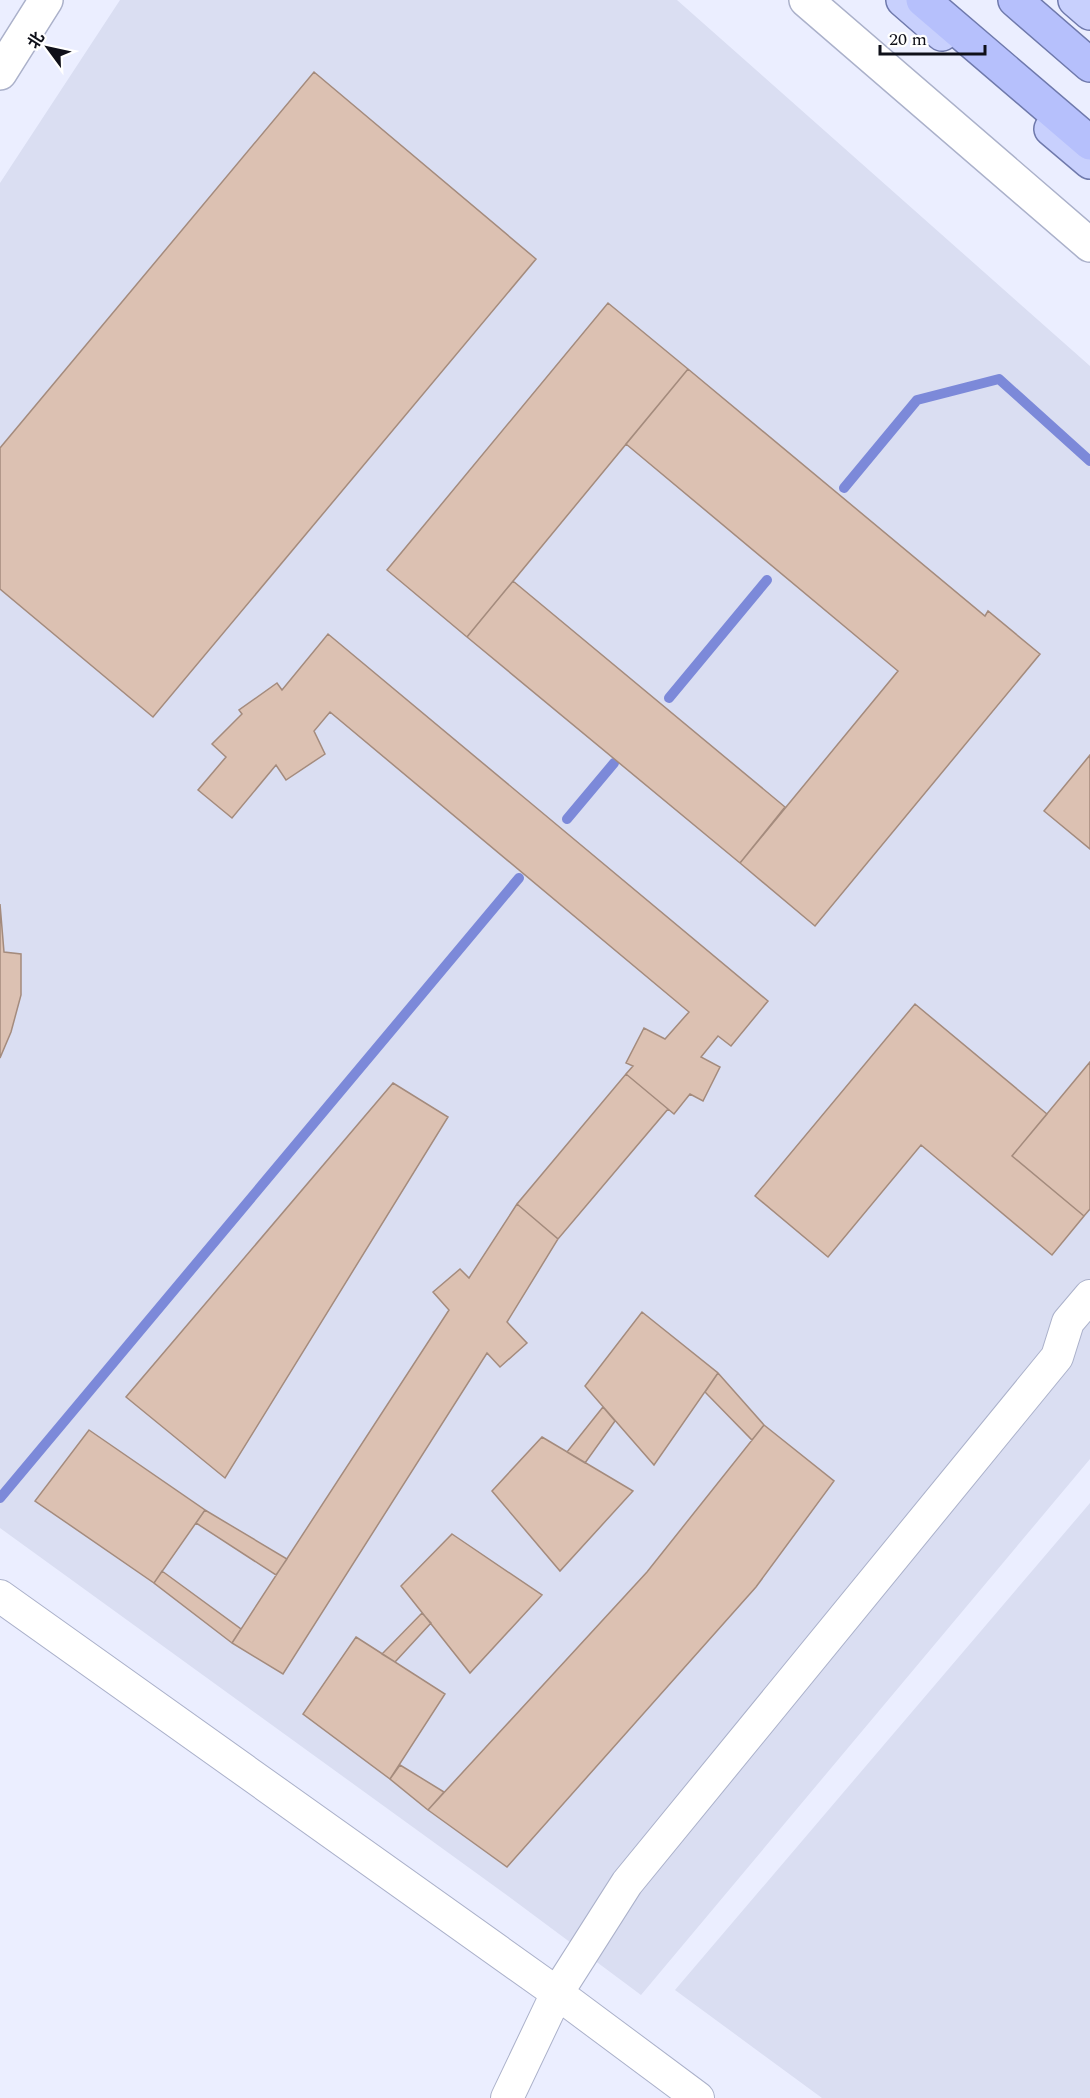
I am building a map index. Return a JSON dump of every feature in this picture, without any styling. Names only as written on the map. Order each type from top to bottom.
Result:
[{"type":"highway","points":[[923,0],[1090,144]]},
{"type":"highway","points":[[1015,0],[1090,65]]},
{"type":"main road","points":[[0,73],[46,0]]},
{"type":"main road","points":[[806,0],[1090,245]]},
{"type":"main road","points":[[903,0],[1090,162]]},
{"type":"main road","points":[[1075,0],[1090,14]]},
{"type":"street","points":[[507,2098],[557,1993],[627,1883],[1056,1357],[1068,1322],[1090,1296]]},
{"type":"street","points":[[0,1596],[557,1993],[698,2098]]},
{"type":"shaded area","points":[[120,0],[677,0],[1090,366],[1090,1459],[641,1995],[0,1528],[0,183]]},
{"type":"shaded area","points":[[1090,1503],[1090,2098],[822,2098],[675,1990]]},
{"type":"building","points":[[314,72],[536,259],[153,717],[0,589],[0,448]]},
{"type":"building","points":[[608,303],[688,369],[467,637],[387,570]]},
{"type":"building","points":[[688,369],[985,616],[988,611],[1040,654],[815,926],[740,863],[898,671],[626,444]]},
{"type":"building","points":[[513,581],[785,807],[740,863],[467,637]]},
{"type":"building","points":[[328,634],[768,1001],[731,1046],[718,1036],[701,1057],[720,1067],[703,1101],[690,1094],[674,1114],[626,1074],[633,1066],[626,1063],[644,1028],[665,1039],[689,1012],[330,712],[314,731],[325,754],[286,780],[276,765],[232,818],[198,790],[226,757],[212,744],[242,714],[239,710],[277,683],[282,690]]},
{"type":"building","points":[[1090,755],[1090,849],[1044,811]]},
{"type":"building","points":[[0,904],[4,952],[21,954],[21,995],[11,1032],[0,1058]]},
{"type":"building","points":[[915,1004],[1047,1114],[1012,1156],[1084,1216],[1052,1255],[921,1145],[828,1257],[755,1196]]},
{"type":"building","points":[[1090,1062],[1090,1209],[1084,1216],[1012,1156]]},
{"type":"building","points":[[626,1074],[668,1109],[558,1239],[517,1204]]},
{"type":"building","points":[[393,1083],[448,1117],[225,1478],[126,1397]]},
{"type":"building","points":[[517,1204],[558,1239],[507,1322],[527,1343],[500,1367],[487,1353],[283,1674],[232,1643],[449,1310],[433,1292],[460,1269],[469,1278]]},
{"type":"building","points":[[642,1312],[718,1373],[654,1465],[585,1386]]},
{"type":"building","points":[[718,1373],[764,1425],[752,1440],[705,1392]]},
{"type":"building","points":[[603,1407],[615,1421],[585,1463],[567,1452]]},
{"type":"building","points":[[764,1425],[834,1481],[756,1587],[507,1867],[428,1810],[647,1572]]},
{"type":"building","points":[[89,1430],[205,1510],[154,1583],[35,1501]]},
{"type":"building","points":[[542,1437],[633,1491],[560,1571],[492,1491]]},
{"type":"building","points":[[205,1510],[287,1559],[276,1575],[196,1523]]},
{"type":"building","points":[[452,1534],[542,1595],[470,1673],[401,1586]]},
{"type":"building","points":[[162,1571],[241,1629],[232,1643],[154,1583]]},
{"type":"building","points":[[422,1613],[431,1623],[395,1662],[382,1654]]},
{"type":"building","points":[[356,1637],[445,1694],[390,1779],[303,1714]]},
{"type":"building","points":[[400,1765],[444,1792],[428,1810],[390,1779]]},
{"type":"waterway","points":[[844,488],[917,400],[999,379],[1090,461]]},
{"type":"waterway","points":[[669,698],[767,580]]},
{"type":"waterway","points":[[567,819],[614,763]]},
{"type":"waterway","points":[[0,1498],[519,878]]}]
